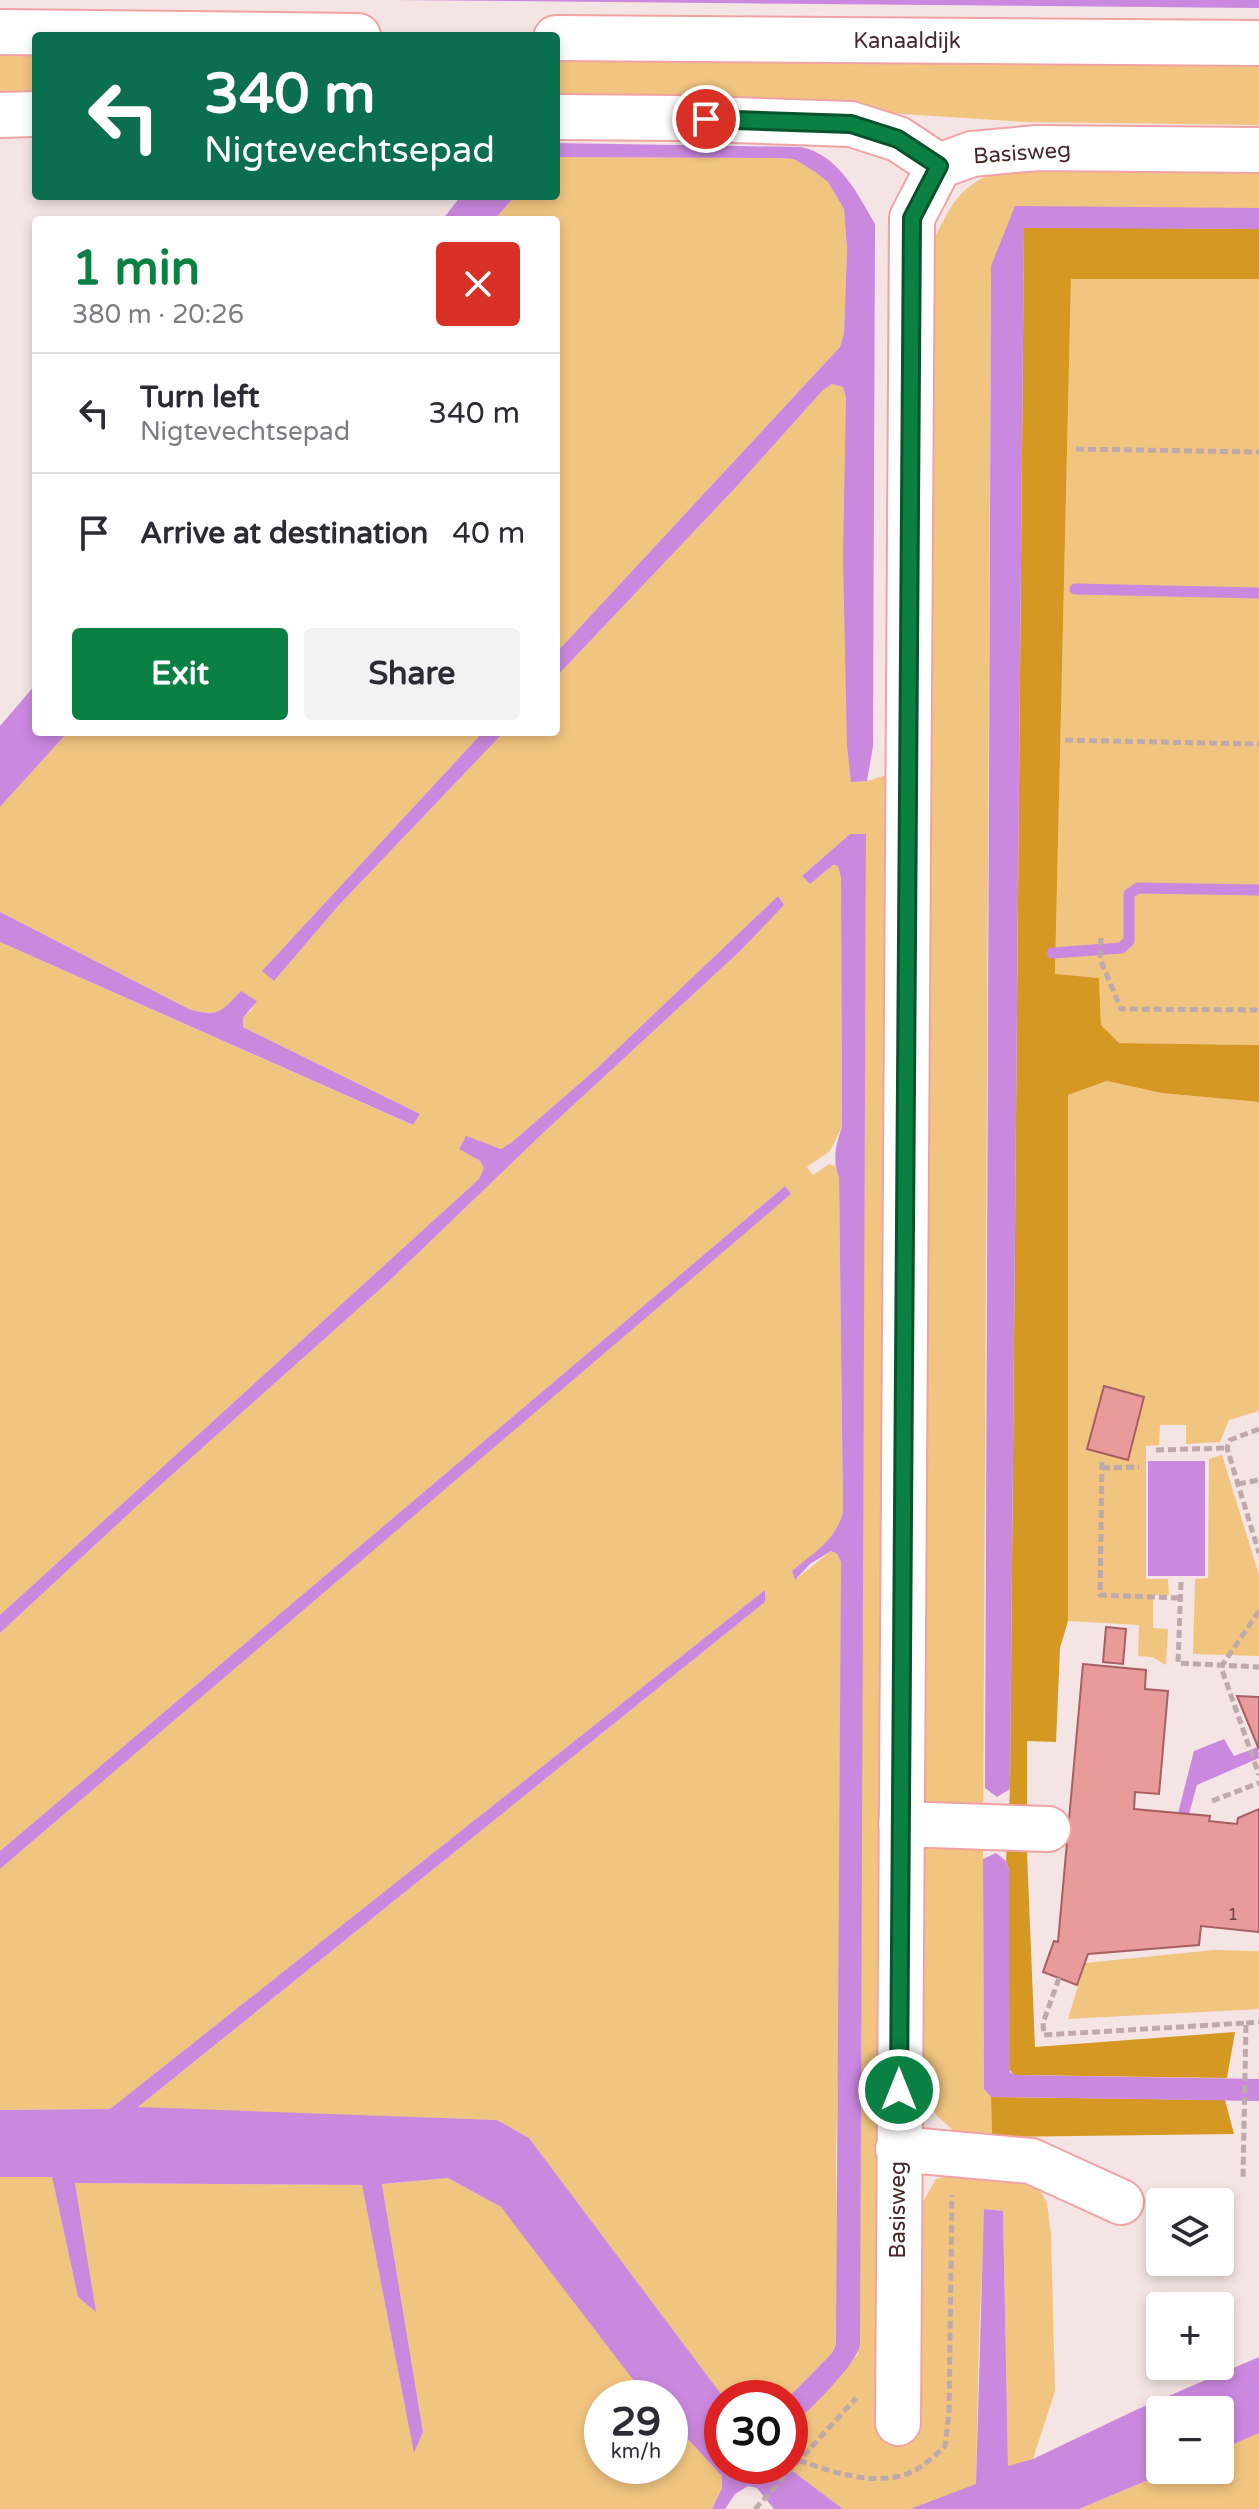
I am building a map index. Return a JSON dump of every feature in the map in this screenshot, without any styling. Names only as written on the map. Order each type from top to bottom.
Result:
[{"type":"street","points":[[0,32],[32,32]]},
{"type":"street","name":"Kanaaldijk","points":[[560,38],[1259,43]]},
{"type":"street","points":[[0,115],[32,114]]},
{"type":"street","points":[[560,117],[851,124],[898,139],[939,166]]},
{"type":"street","name":"Basisweg","points":[[898,2423],[912,218],[939,166],[972,154],[1037,148],[1259,150]]},
{"type":"street","points":[[901,1824],[1048,1829]]},
{"type":"street","points":[[898,2149],[1031,2161],[1121,2202]]},
{"type":"path","points":[[1076,449],[1259,452]]},
{"type":"path","points":[[1065,740],[1259,744]]},
{"type":"path","points":[[1101,938],[1100,959],[1121,1009],[1259,1010]]},
{"type":"path","points":[[1259,1429],[1230,1440],[1227,1448],[1259,1553]]},
{"type":"path","points":[[1156,1450],[1227,1448]]},
{"type":"path","points":[[1139,1467],[1102,1465],[1100,1595],[1180,1598]]},
{"type":"path","points":[[1238,1484],[1259,1480]]},
{"type":"path","points":[[1251,1527],[1259,1524]]},
{"type":"path","points":[[1181,1582],[1178,1663],[1259,1667]]},
{"type":"path","points":[[1221,1667],[1259,1611]]},
{"type":"path","points":[[1221,1667],[1259,1775]]},
{"type":"path","points":[[1212,1801],[1259,1783]]},
{"type":"path","points":[[1059,1978],[1043,2023],[1044,2035],[1259,2022]]},
{"type":"path","points":[[1243,2177],[1246,2023]]},
{"type":"path","points":[[755,2508],[897,2353]]},
{"type":"shaded area","points":[[394,0],[1259,0],[1259,8]]},
{"type":"shaded area","points":[[0,50],[32,50],[32,102],[0,102]]},
{"type":"shaded area","points":[[560,56],[1259,64],[1259,125],[1024,122],[826,109],[560,106]]},
{"type":"shaded area","points":[[560,143],[801,147],[826,158],[846,177],[875,224],[873,746],[867,781],[851,782],[847,746],[843,557],[846,398],[843,387],[832,384],[823,390],[737,486],[560,673],[560,649],[840,347],[844,333],[847,250],[844,209],[828,182],[815,172],[794,159],[560,157]]},
{"type":"shaded area","points":[[560,157],[794,159],[828,182],[844,209],[847,250],[844,333],[840,347],[560,649],[560,216],[498,216],[512,200],[560,200]]},
{"type":"shaded area","points":[[1015,164],[1259,168],[1259,211],[991,266],[983,1859],[984,2089],[991,2097],[992,2137],[956,2133],[937,2116],[919,2087],[934,240],[949,210],[964,191],[984,177]]},
{"type":"shaded area","points":[[458,200],[512,200],[498,216],[445,216]]},
{"type":"shaded area","points":[[1015,206],[1259,208],[1259,229],[1024,228],[1010,1789],[997,1797],[985,1788],[991,266]]},
{"type":"shaded area","points":[[1024,227],[1259,229],[1259,279],[1071,279],[1055,974],[1099,978],[1101,1025],[1119,1043],[1259,1045],[1259,1102],[1161,1093],[1107,1081],[1068,1095],[1068,1621],[1060,1648],[1056,1742],[1027,1741],[1027,1853],[1035,2047],[1235,2032],[1227,2078],[1014,2075],[1009,2069],[1009,1870],[1006,1861],[1010,1789]]},
{"type":"shaded area","points":[[1259,274],[1259,1045],[1118,1043],[1101,1025],[1099,978],[1055,975],[1071,278]]},
{"type":"shaded area","points":[[832,384],[843,387],[846,398],[851,782],[890,774],[881,2434],[896,2446],[914,2437],[921,2404],[920,2207],[936,2179],[960,2174],[1021,2180],[1040,2190],[1047,2203],[1051,2234],[1055,2391],[1033,2459],[1008,2467],[1003,2211],[985,2210],[976,2485],[910,2509],[843,2509],[808,2483],[808,2409],[858,2354],[866,834],[850,834],[802,876],[810,884],[833,865],[838,866],[841,878],[842,1127],[830,1151],[807,1167],[813,1175],[829,1164],[835,1166],[839,1177],[843,1511],[830,1538],[792,1571],[795,1580],[831,1551],[837,1554],[841,1562],[840,1995],[836,2154],[838,2337],[832,2353],[806,2380],[710,2380],[529,2138],[497,2120],[137,2108],[765,1602],[765,1590],[110,2109],[0,2110],[0,1869],[790,1194],[785,1186],[0,1851],[0,1633],[387,1283],[739,952],[778,896],[595,1070],[511,1143],[501,1149],[466,1137],[459,1149],[480,1161],[484,1168],[479,1179],[0,1615],[0,942],[412,1125],[420,1114],[243,1027],[243,1018],[253,1008],[241,992],[219,1012],[189,1009],[0,912],[0,807],[64,736],[479,736],[263,970],[274,981],[339,905],[500,736],[560,736],[560,673],[737,486],[823,390]]},
{"type":"shaded area","points":[[32,689],[32,736],[64,736],[0,807],[0,726]]},
{"type":"shaded area","points":[[479,736],[500,736],[339,905],[274,981],[262,971]]},
{"type":"shaded area","points":[[850,834],[866,834],[860,2345],[841,2376],[808,2411],[806,2380],[832,2353],[836,2344],[841,1562],[837,1554],[831,1551],[810,1564],[795,1580],[792,1571],[830,1538],[843,1511],[839,1177],[835,1158],[842,1127],[841,878],[838,866],[833,865],[810,884],[802,876]]},
{"type":"shaded area","points":[[778,896],[784,905],[739,952],[387,1283],[0,1633],[0,1615],[479,1179],[484,1168],[480,1161],[459,1149],[466,1136],[501,1149],[511,1143],[595,1070]]},
{"type":"shaded area","points":[[0,912],[189,1009],[213,1013],[241,991],[257,1001],[243,1018],[243,1027],[420,1114],[413,1125],[0,942]]},
{"type":"shaded area","points":[[1107,1081],[1161,1093],[1259,1102],[1259,1411],[1229,1420],[1220,1442],[1186,1444],[1186,1425],[1160,1425],[1159,1445],[1146,1446],[1146,1579],[1168,1579],[1169,1595],[1153,1595],[1153,1628],[1168,1629],[1166,1665],[1152,1657],[1138,1656],[1139,1625],[1068,1621],[1068,1095]]},
{"type":"shaded area","points":[[785,1186],[791,1194],[0,1869],[0,1851]]},
{"type":"shaded area","points":[[1222,1455],[1259,1575],[1259,1656],[1193,1654],[1195,1579],[1208,1578],[1209,1459]]},
{"type":"shaded area","points":[[1148,1461],[1205,1461],[1205,1576],[1148,1576]]},
{"type":"shaded area","points":[[765,1590],[765,1602],[138,2107],[497,2120],[529,2138],[710,2380],[704,2380],[704,2457],[688,2439],[688,2380],[634,2380],[501,2207],[448,2178],[382,2184],[423,2432],[414,2453],[362,2185],[75,2183],[96,2312],[78,2297],[52,2177],[0,2177],[0,2110],[110,2109]]},
{"type":"shaded area","points":[[1224,1739],[1234,1756],[1258,1747],[1259,1758],[1197,1785],[1189,1814],[1178,1813],[1194,1751]]},
{"type":"shaded area","points":[[996,1853],[1006,1861],[1009,1870],[1010,2072],[1015,2075],[1259,2079],[1259,2101],[991,2097],[984,2089],[983,1859]]},
{"type":"shaded area","points":[[1214,1950],[1259,1951],[1259,2009],[1068,2019],[1085,1963]]},
{"type":"shaded area","points":[[991,2097],[1225,2100],[1234,2134],[992,2137]]},
{"type":"shaded area","points":[[0,2177],[52,2177],[78,2297],[95,2311],[75,2183],[362,2185],[414,2452],[423,2432],[382,2184],[448,2178],[501,2207],[636,2380],[584,2380],[584,2484],[688,2484],[688,2439],[704,2457],[704,2484],[722,2484],[712,2509],[0,2509]]},
{"type":"shaded area","points":[[984,2209],[1003,2211],[1008,2466],[1033,2459],[1146,2406],[1146,2481],[1079,2509],[910,2509],[976,2484]]},
{"type":"shaded area","points":[[1259,2357],[1259,2433],[1234,2444],[1234,2396],[1168,2396],[1206,2380],[1234,2380],[1234,2368]]},
{"type":"shaded area","points":[[1259,2433],[1259,2509],[1079,2509],[1146,2481],[1146,2484],[1234,2484],[1234,2444]]},
{"type":"shaded area","points":[[808,2483],[843,2509],[774,2509],[757,2488],[748,2486],[735,2494],[725,2509],[712,2509],[722,2484]]},
{"type":"building","points":[[1104,1386],[1144,1397],[1128,1460],[1087,1449]]},
{"type":"building","points":[[1106,1627],[1126,1629],[1123,1664],[1103,1662]]},
{"type":"building","points":[[1083,1664],[1146,1670],[1145,1689],[1168,1691],[1159,1794],[1135,1792],[1134,1809],[1210,1816],[1209,1821],[1237,1824],[1238,1818],[1259,1809],[1259,1932],[1201,1926],[1199,1945],[1088,1954],[1077,1985],[1043,1972],[1054,1941],[1058,1942]]},
{"type":"building","points":[[1237,1696],[1259,1697],[1259,1749],[1258,1747]]},
{"type":"waterway","points":[[1075,589],[1259,593]]},
{"type":"waterway","points":[[1052,953],[1121,948],[1129,941],[1129,894],[1138,888],[1259,890]]},
{"type":"route","points":[[706,119],[851,124],[898,139],[939,166],[912,218],[899,2090]]}]
